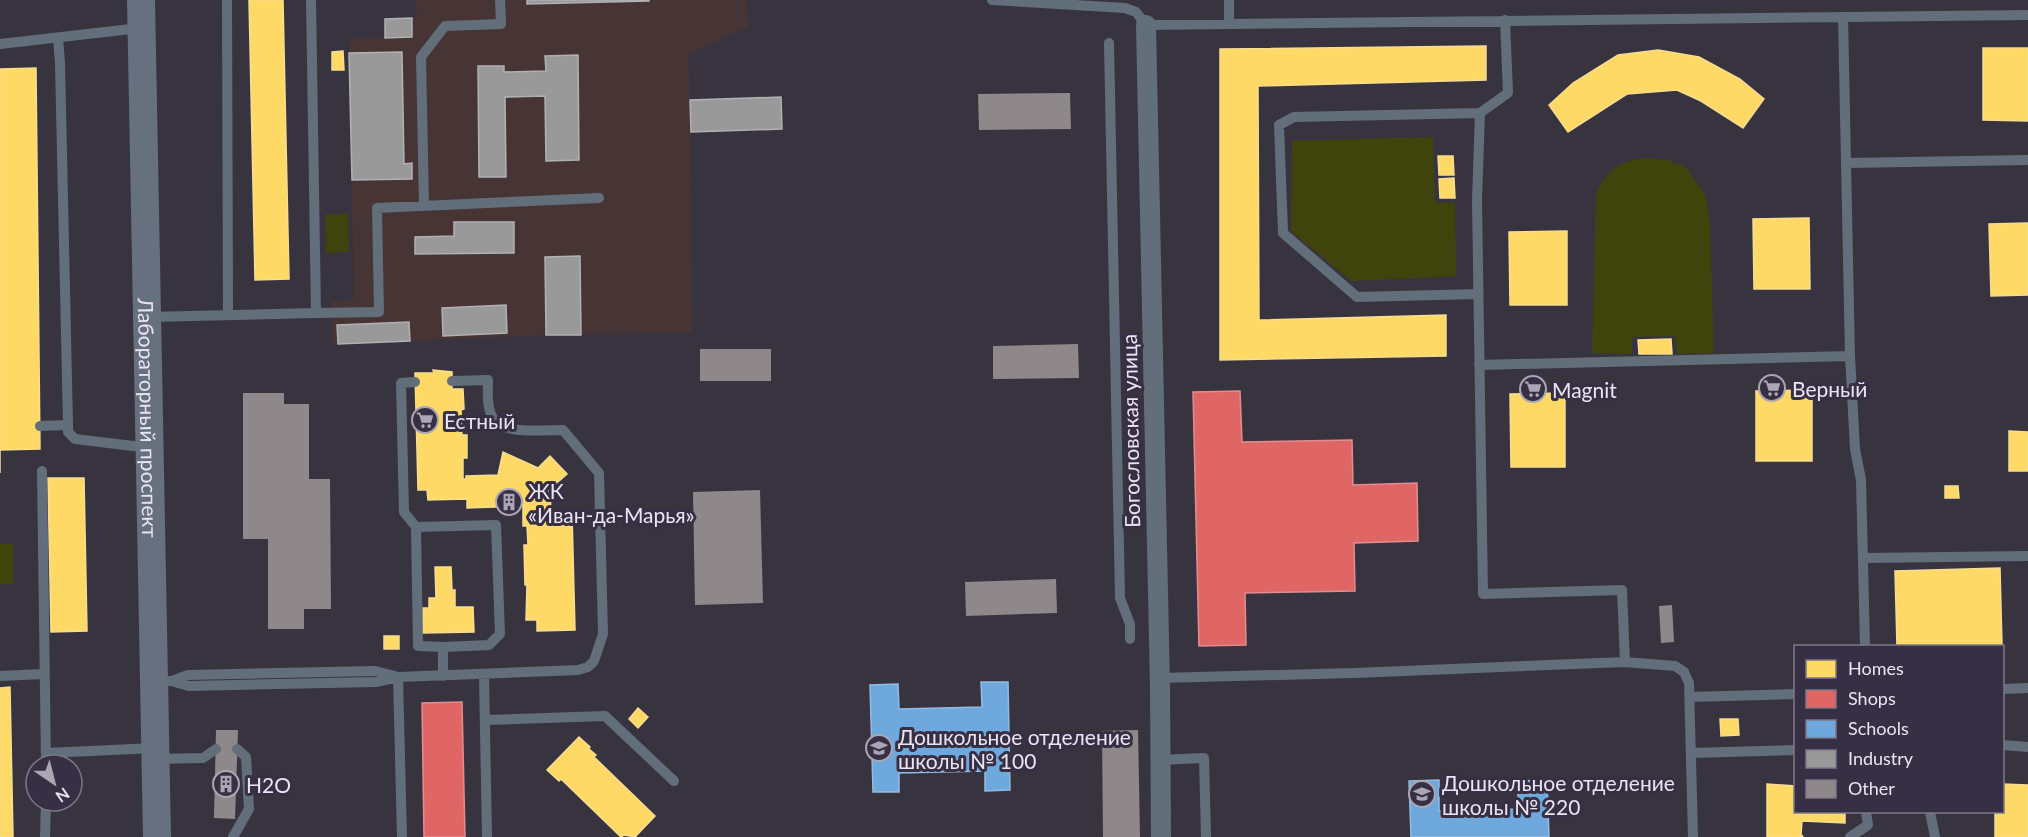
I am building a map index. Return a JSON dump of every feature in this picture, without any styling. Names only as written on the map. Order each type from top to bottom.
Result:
[{"type":"street","name":"Лабораторный проспект","points":[[141,0],[150,446],[163,681],[155,754],[157,837]]},
{"type":"street","name":"Богословская улица","points":[[1146,25],[1160,678],[1161,837]]},
{"type":"lane","points":[[227,0],[228,315]]},
{"type":"lane","points":[[311,0],[316,313]]},
{"type":"lane","points":[[424,206],[421,57],[444,26],[501,24],[500,0]]},
{"type":"lane","points":[[992,0],[1089,3],[1136,12],[1146,25],[2028,15]]},
{"type":"lane","points":[[1229,0],[1229,24]]},
{"type":"lane","points":[[1843,17],[1850,356],[1855,449],[1861,480],[1865,645]]},
{"type":"lane","points":[[1478,294],[1357,297],[1282,233],[1279,125],[1293,117],[1480,113],[1508,93],[1504,20]]},
{"type":"lane","points":[[0,44],[142,28]]},
{"type":"lane","points":[[58,38],[68,432],[75,439],[150,446]]},
{"type":"lane","points":[[1109,43],[1120,598],[1130,624],[1130,639]]},
{"type":"lane","points":[[1480,113],[1477,200],[1483,594],[1622,590],[1625,662]]},
{"type":"lane","points":[[1846,163],[2028,160]]},
{"type":"lane","points":[[148,317],[379,312],[378,208],[599,198]]},
{"type":"lane","points":[[1479,365],[1850,356]]},
{"type":"lane","points":[[163,681],[189,686],[376,682],[398,677],[578,670],[588,667],[594,661],[603,634],[599,473],[563,430],[505,429],[494,421],[489,406],[488,380],[452,381]]},
{"type":"lane","points":[[415,382],[401,383],[404,512],[416,527],[418,646],[489,645],[500,634],[496,525],[416,527]]},
{"type":"lane","points":[[40,426],[68,425]]},
{"type":"lane","points":[[42,471],[46,753]]},
{"type":"lane","points":[[1864,558],[2028,556]]},
{"type":"lane","points":[[443,647],[443,676]]},
{"type":"lane","points":[[1160,678],[1365,673],[1625,662],[1675,666],[1684,672],[1689,683],[1693,837]]},
{"type":"lane","points":[[0,676],[44,674]]},
{"type":"lane","points":[[484,675],[488,837]]},
{"type":"lane","points":[[398,677],[402,837]]},
{"type":"lane","points":[[2004,689],[2028,688]]},
{"type":"lane","points":[[1690,697],[1794,694]]},
{"type":"lane","points":[[486,720],[605,716],[674,781]]},
{"type":"lane","points":[[2004,745],[2028,747]]},
{"type":"lane","points":[[84,757],[155,754],[203,758],[216,749]]},
{"type":"lane","points":[[233,837],[249,809],[246,757],[237,749]]},
{"type":"lane","points":[[1691,753],[1794,750]]},
{"type":"lane","points":[[1159,760],[1204,758],[1206,837]]},
{"type":"lane","points":[[45,837],[46,813]]},
{"type":"lane","points":[[1850,837],[1868,825],[1866,813]]},
{"type":"lane","points":[[1930,813],[1935,837]]},
{"type":"shaded area","points":[[416,0],[747,0],[748,27],[688,54],[691,132],[692,332],[546,335],[332,344],[332,301],[354,299],[349,39],[412,37],[412,18],[417,17]]},
{"type":"green space","points":[[1433,137],[1435,203],[1455,203],[1456,276],[1351,281],[1291,231],[1292,141]]},
{"type":"green space","points":[[1645,158],[1668,160],[1686,167],[1704,193],[1710,225],[1714,353],[1677,354],[1675,336],[1632,337],[1632,354],[1592,353],[1596,194],[1604,179],[1615,168],[1628,161]]},
{"type":"green space","points":[[325,214],[348,214],[349,252],[326,253]]},
{"type":"green space","points":[[0,544],[13,544],[13,584],[0,584]]},
{"type":"building: Homes","points":[[249,0],[283,0],[289,279],[255,280]]},
{"type":"building: Homes","points":[[1486,46],[1486,80],[1258,86],[1259,320],[1446,315],[1446,356],[1220,360],[1220,49]]},
{"type":"building: Homes","points":[[1983,48],[2028,48],[2028,121],[1983,120]]},
{"type":"building: Homes","points":[[1658,50],[1699,57],[1740,79],[1764,99],[1743,128],[1701,101],[1677,90],[1627,94],[1568,132],[1549,105],[1573,83],[1618,55]]},
{"type":"building: Homes","points":[[343,51],[344,70],[332,70],[332,52]]},
{"type":"building: Homes","points":[[36,68],[40,449],[0,450],[0,69]]},
{"type":"building: Homes","points":[[1438,156],[1453,156],[1454,175],[1439,175]]},
{"type":"building: Homes","points":[[1454,178],[1455,198],[1440,198],[1439,179]]},
{"type":"building: Homes","points":[[1809,218],[1810,289],[1754,289],[1753,219]]},
{"type":"building: Homes","points":[[2028,223],[2028,295],[1991,296],[1989,224]]},
{"type":"building: Homes","points":[[1567,231],[1567,305],[1510,305],[1509,232]]},
{"type":"building: Homes","points":[[1671,339],[1672,354],[1639,354],[1638,340]]},
{"type":"building: Homes","name":"ЖК «Иван-да-Марья»","points":[[433,370],[452,372],[452,389],[463,389],[462,435],[467,435],[467,458],[463,458],[463,479],[466,479],[466,476],[498,475],[503,452],[538,468],[550,456],[567,474],[550,489],[551,514],[572,513],[575,630],[537,631],[537,620],[526,620],[527,585],[525,585],[524,545],[528,545],[527,526],[523,526],[523,506],[467,508],[467,499],[428,500],[427,490],[418,490],[415,373],[434,373]]},
{"type":"building: Homes","points":[[1812,390],[1812,461],[1756,461],[1756,391]]},
{"type":"building: Homes","points":[[1565,393],[1565,467],[1511,467],[1510,394]]},
{"type":"building: Homes","points":[[2009,431],[2028,432],[2028,471],[2009,471]]},
{"type":"building: Homes","points":[[48,478],[84,478],[87,631],[51,632]]},
{"type":"building: Homes","points":[[1945,486],[1958,486],[1959,498],[1945,498]]},
{"type":"building: Homes","points":[[435,567],[451,567],[455,607],[473,607],[474,632],[423,633],[423,608],[429,608],[429,598],[436,598]]},
{"type":"building: Homes","points":[[2000,568],[2002,645],[1897,645],[1895,571]]},
{"type":"building: Homes","points":[[384,636],[399,636],[399,649],[384,649]]},
{"type":"building: Homes","points":[[10,687],[13,837],[0,837],[0,688]]},
{"type":"building: Homes","points":[[638,708],[648,717],[638,728],[629,719]]},
{"type":"building: Homes","points":[[1720,719],[1738,719],[1739,735],[1721,736]]},
{"type":"building: Homes","points":[[579,737],[596,755],[594,757],[655,816],[635,837],[624,835],[621,837],[561,779],[559,781],[547,770]]},
{"type":"building: Homes","points":[[1767,784],[1794,786],[1794,813],[1845,813],[1845,823],[1802,821],[1801,834],[1803,837],[1767,837]]},
{"type":"building: Homes","points":[[2004,784],[2028,785],[2028,837],[1995,837],[1995,813],[2004,813]]},
{"type":"building: Shops","points":[[1240,391],[1242,442],[1352,440],[1353,485],[1417,483],[1418,541],[1354,543],[1355,591],[1245,593],[1246,645],[1199,646],[1193,392]]},
{"type":"building: Shops","points":[[462,702],[465,837],[424,837],[422,703]]},
{"type":"building: Schools","points":[[981,682],[1008,682],[1010,790],[985,791],[985,771],[899,773],[899,792],[873,792],[870,685],[898,684],[899,709],[982,707]]},
{"type":"building: Schools","points":[[1439,780],[1439,811],[1518,809],[1518,781],[1547,780],[1549,837],[1411,837],[1409,781]]},
{"type":"building: Industry","points":[[527,0],[649,0],[649,1],[527,4]]},
{"type":"building: Industry","points":[[412,18],[412,37],[385,38],[385,19]]},
{"type":"building: Industry","points":[[402,52],[404,164],[412,163],[412,179],[352,180],[349,53]]},
{"type":"building: Industry","points":[[578,55],[579,160],[546,161],[545,96],[505,97],[506,177],[479,177],[478,66],[504,66],[504,72],[546,71],[545,56]]},
{"type":"building: Industry","points":[[781,97],[782,129],[691,132],[690,100]]},
{"type":"building: Industry","points":[[454,222],[514,222],[514,253],[415,254],[415,237],[454,236]]},
{"type":"building: Industry","points":[[580,256],[581,335],[546,335],[545,257]]},
{"type":"building: Industry","points":[[506,305],[507,333],[443,336],[442,308]]},
{"type":"building: Industry","points":[[409,322],[410,341],[338,344],[337,325]]},
{"type":"building: Other","points":[[1070,93],[1071,129],[979,130],[978,94]]},
{"type":"building: Other","points":[[1078,344],[1079,378],[993,379],[993,346]]},
{"type":"building: Other","points":[[700,349],[771,349],[771,381],[700,381]]},
{"type":"building: Other","points":[[243,393],[284,393],[284,404],[309,404],[309,479],[330,479],[331,609],[304,609],[304,629],[268,629],[268,539],[243,539]]},
{"type":"building: Other","points":[[760,490],[763,603],[695,605],[693,492]]},
{"type":"building: Other","points":[[1056,579],[1057,613],[966,616],[965,582]]},
{"type":"building: Other","points":[[1672,605],[1674,642],[1661,643],[1659,606]]},
{"type":"building: Other","name":"H2O","points":[[216,730],[238,730],[235,819],[214,818]]},
{"type":"building: Other","points":[[1138,730],[1140,837],[1103,837],[1102,731]]},
{"type":"place","name":"Верный","points":[[1772,388]]},
{"type":"place","name":"Magnit","points":[[1533,389]]},
{"type":"place","name":"Естный","points":[[425,420]]},
{"type":"place","name":"ЖК «Иван-да-Марья»","points":[[509,502]]},
{"type":"place","name":"Дошкольное отделение школы № 100","points":[[879,748]]},
{"type":"place","name":"H2O","points":[[226,784]]},
{"type":"place","name":"Дошкольное отделение школы № 220","points":[[1422,794]]}]
